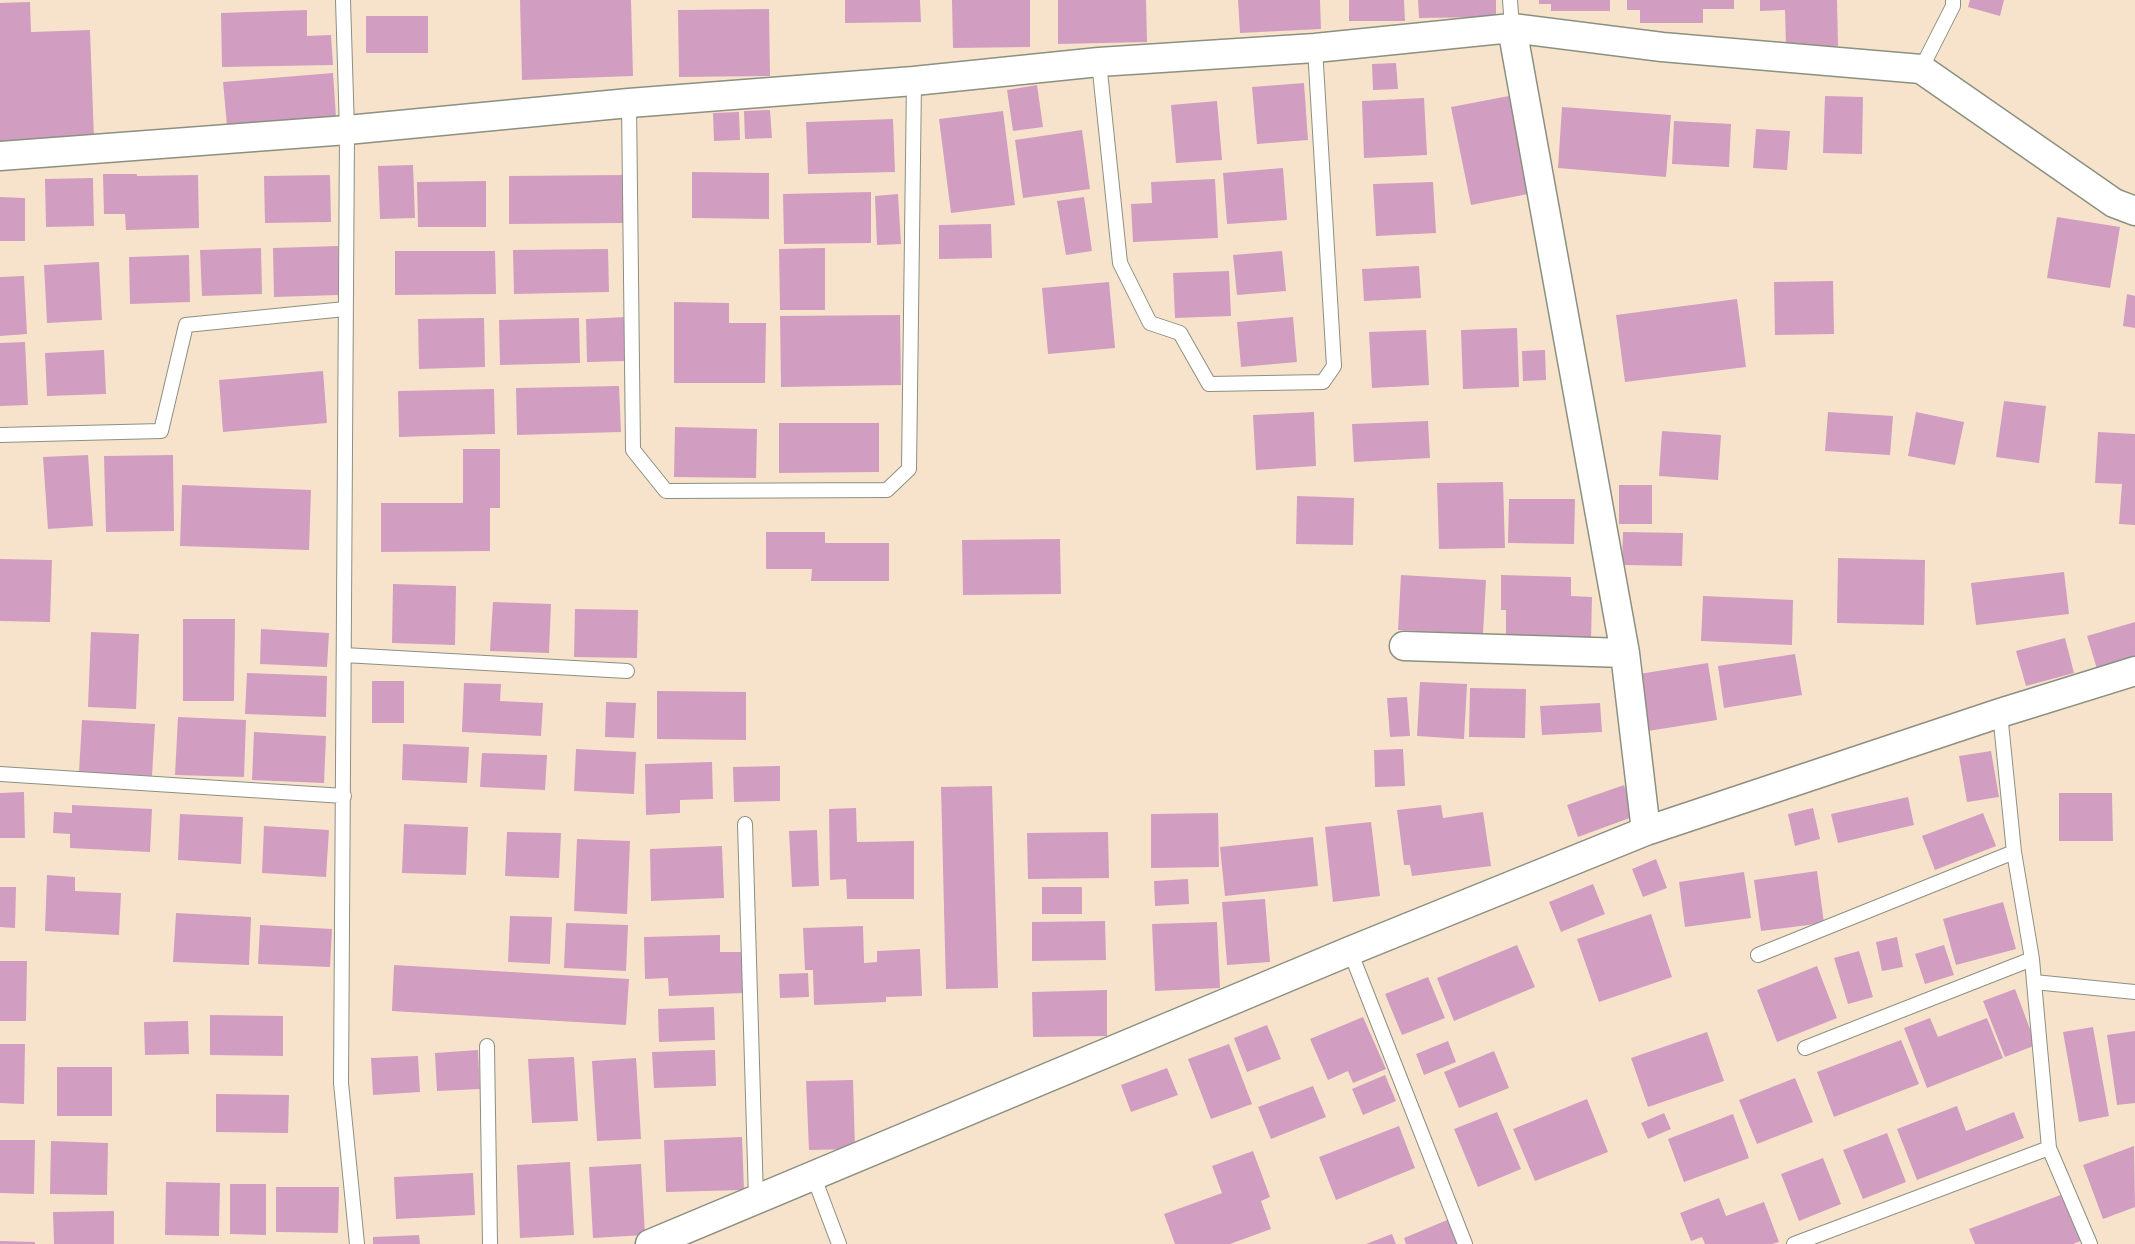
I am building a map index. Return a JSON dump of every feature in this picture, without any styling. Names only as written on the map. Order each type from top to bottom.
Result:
[{"type":"street","points":[[0,156],[347,130],[629,103],[914,81],[1099,62],[1315,48],[1511,14],[1662,47],[1921,69],[2114,203],[2135,211]]},
{"type":"street","points":[[1511,14],[1624,653],[1646,831]]},
{"type":"street","points":[[1404,646],[1624,653]]},
{"type":"street","points":[[650,1244],[1350,951],[1646,831],[2000,713],[2135,672]]},
{"type":"lane","points":[[343,0],[347,130],[341,1083],[357,1244]]},
{"type":"lane","points":[[1921,69],[1953,6],[1953,0]]},
{"type":"lane","points":[[1099,62],[1120,263],[1150,323],[1180,333],[1209,384],[1323,382],[1334,366],[1315,48]]},
{"type":"lane","points":[[629,103],[633,450],[666,491],[887,490],[909,469],[914,81]]},
{"type":"lane","points":[[0,435],[162,431],[186,325],[345,309]]},
{"type":"lane","points":[[344,655],[627,671]]},
{"type":"lane","points":[[2000,713],[2014,852],[2032,959],[2049,1148],[2090,1244]]},
{"type":"lane","points":[[0,774],[344,796]]},
{"type":"lane","points":[[745,824],[756,1199]]},
{"type":"lane","points":[[1758,955],[2014,852]]},
{"type":"lane","points":[[1350,951],[1465,1244]]},
{"type":"lane","points":[[1804,1048],[2032,959]]},
{"type":"lane","points":[[2034,982],[2135,992]]},
{"type":"lane","points":[[487,1046],[490,1244]]},
{"type":"lane","points":[[1794,1244],[2049,1148]]},
{"type":"lane","points":[[813,1175],[839,1244]]},
{"type":"building","points":[[520,0],[631,0],[633,76],[522,80]]},
{"type":"building","points":[[845,0],[920,0],[921,22],[845,23]]},
{"type":"building","points":[[952,0],[1030,0],[1030,47],[953,48]]},
{"type":"building","points":[[1058,0],[1146,0],[1147,42],[1058,44]]},
{"type":"building","points":[[1238,0],[1320,0],[1321,29],[1240,33]]},
{"type":"building","points":[[1349,0],[1404,0],[1405,21],[1349,21]]},
{"type":"building","points":[[1418,0],[1496,0],[1496,17],[1419,18]]},
{"type":"building","points":[[1539,0],[1610,0],[1610,11],[1551,11],[1551,4],[1539,4]]},
{"type":"building","points":[[1627,0],[1734,0],[1734,9],[1703,9],[1703,23],[1640,23],[1640,10],[1627,10]]},
{"type":"building","points":[[1760,0],[1837,0],[1838,46],[1786,47],[1785,10],[1760,11]]},
{"type":"building","points":[[1970,0],[2004,0],[2000,16],[1968,7]]},
{"type":"building","points":[[30,2],[31,32],[90,30],[94,139],[0,142],[0,3]]},
{"type":"building","points":[[769,9],[770,76],[679,77],[678,10]]},
{"type":"building","points":[[307,10],[307,36],[331,35],[333,65],[222,67],[221,13]]},
{"type":"building","points":[[366,16],[428,16],[428,53],[366,53]]},
{"type":"building","points":[[1396,63],[1398,89],[1373,90],[1372,64]]},
{"type":"building","points":[[333,73],[336,117],[227,126],[223,82]]},
{"type":"building","points":[[1304,83],[1308,140],[1257,144],[1252,87]]},
{"type":"building","points":[[1037,85],[1043,127],[1013,131],[1007,90]]},
{"type":"building","points":[[1509,96],[1528,194],[1471,205],[1451,107]]},
{"type":"building","points":[[1825,96],[1863,97],[1862,154],[1823,153]]},
{"type":"building","points":[[1424,98],[1427,155],[1364,158],[1362,101]]},
{"type":"building","points":[[1217,101],[1222,160],[1176,163],[1171,105]]},
{"type":"building","points":[[1562,107],[1671,115],[1666,177],[1558,168]]},
{"type":"building","points":[[770,110],[772,138],[745,139],[744,111]]},
{"type":"building","points":[[1003,111],[1015,205],[951,213],[939,119]]},
{"type":"building","points":[[739,112],[740,140],[714,141],[713,113]]},
{"type":"building","points":[[893,119],[895,172],[808,174],[806,122]]},
{"type":"building","points":[[1674,121],[1731,124],[1729,167],[1672,164]]},
{"type":"building","points":[[1756,129],[1790,131],[1787,170],[1753,168]]},
{"type":"building","points":[[1082,130],[1090,189],[1023,198],[1015,140]]},
{"type":"building","points":[[413,165],[415,218],[380,219],[378,166]]},
{"type":"building","points":[[1283,168],[1287,220],[1227,224],[1223,173]]},
{"type":"building","points":[[692,172],[769,173],[769,219],[692,218]]},
{"type":"building","points":[[103,174],[198,175],[199,228],[126,230],[125,214],[104,214]]},
{"type":"building","points":[[330,175],[331,222],[265,223],[264,176]]},
{"type":"building","points":[[623,175],[624,223],[509,224],[509,176]]},
{"type":"building","points":[[93,178],[94,226],[46,227],[45,179]]},
{"type":"building","points":[[1215,179],[1218,238],[1133,242],[1131,204],[1152,203],[1151,182]]},
{"type":"building","points":[[486,181],[486,227],[418,227],[417,182]]},
{"type":"building","points":[[1433,182],[1436,233],[1376,236],[1373,184]]},
{"type":"building","points":[[871,192],[871,243],[784,244],[783,194]]},
{"type":"building","points":[[898,194],[901,244],[877,245],[875,196]]},
{"type":"building","points":[[0,197],[25,198],[25,241],[0,241]]},
{"type":"building","points":[[1084,197],[1092,251],[1066,255],[1057,201]]},
{"type":"building","points":[[2057,217],[2120,227],[2110,288],[2047,278]]},
{"type":"building","points":[[991,224],[992,258],[939,259],[939,225]]},
{"type":"building","points":[[338,246],[339,295],[274,297],[273,248]]},
{"type":"building","points":[[261,248],[262,294],[202,296],[200,250]]},
{"type":"building","points":[[825,248],[825,310],[780,310],[779,249]]},
{"type":"building","points":[[608,249],[609,292],[514,294],[513,250]]},
{"type":"building","points":[[395,251],[495,251],[496,294],[395,295]]},
{"type":"building","points":[[1282,251],[1286,291],[1237,295],[1233,255]]},
{"type":"building","points":[[189,255],[190,302],[130,304],[129,257]]},
{"type":"building","points":[[99,262],[102,320],[47,323],[44,265]]},
{"type":"building","points":[[1419,266],[1421,298],[1364,301],[1362,269]]},
{"type":"building","points":[[1229,271],[1231,316],[1175,318],[1173,273]]},
{"type":"building","points":[[24,276],[27,334],[0,336],[0,277]]},
{"type":"building","points":[[1833,281],[1834,334],[1775,335],[1774,282]]},
{"type":"building","points":[[1109,282],[1115,348],[1048,354],[1042,288]]},
{"type":"building","points":[[2127,294],[2135,296],[2135,328],[2123,326]]},
{"type":"building","points":[[1737,299],[1746,367],[1625,382],[1616,315]]},
{"type":"building","points":[[674,302],[729,303],[729,323],[766,323],[765,383],[674,383]]},
{"type":"building","points":[[900,315],[901,385],[781,387],[780,316]]},
{"type":"building","points":[[626,317],[627,361],[587,362],[586,319]]},
{"type":"building","points":[[1293,317],[1297,362],[1241,367],[1237,322]]},
{"type":"building","points":[[484,318],[485,367],[419,369],[418,319]]},
{"type":"building","points":[[579,318],[580,363],[500,365],[499,320]]},
{"type":"building","points":[[1517,328],[1519,387],[1463,389],[1461,330]]},
{"type":"building","points":[[1426,330],[1429,385],[1372,388],[1369,332]]},
{"type":"building","points":[[25,342],[28,405],[0,406],[0,343]]},
{"type":"building","points":[[104,350],[106,394],[47,396],[45,353]]},
{"type":"building","points":[[1545,350],[1546,380],[1523,381],[1522,351]]},
{"type":"building","points":[[323,371],[327,423],[223,432],[219,380]]},
{"type":"building","points":[[619,386],[621,432],[517,435],[516,388]]},
{"type":"building","points":[[494,389],[495,434],[399,437],[398,391]]},
{"type":"building","points":[[2004,401],[2046,406],[2039,463],[1996,457]]},
{"type":"building","points":[[1314,412],[1316,466],[1256,470],[1253,415]]},
{"type":"building","points":[[1828,412],[1893,416],[1890,455],[1825,451]]},
{"type":"building","points":[[1916,412],[1964,422],[1955,465],[1908,456]]},
{"type":"building","points":[[1428,421],[1430,458],[1354,462],[1352,424]]},
{"type":"building","points":[[779,423],[879,423],[879,472],[779,473]]},
{"type":"building","points":[[675,427],[757,429],[756,478],[674,477]]},
{"type":"building","points":[[1662,431],[1721,435],[1718,480],[1659,476]]},
{"type":"building","points":[[2098,432],[2135,434],[2135,525],[2119,524],[2122,484],[2095,483]]},
{"type":"building","points":[[463,449],[500,449],[500,508],[490,508],[490,551],[381,552],[381,503],[463,503]]},
{"type":"building","points":[[88,455],[93,526],[48,529],[43,457]]},
{"type":"building","points":[[173,455],[174,531],[106,532],[104,456]]},
{"type":"building","points":[[1503,482],[1505,548],[1439,549],[1437,483]]},
{"type":"building","points":[[182,485],[311,490],[309,550],[180,546]]},
{"type":"building","points":[[1619,485],[1652,485],[1652,524],[1619,524]]},
{"type":"building","points":[[1297,496],[1354,498],[1353,545],[1296,544]]},
{"type":"building","points":[[1509,499],[1575,499],[1574,544],[1508,543]]},
{"type":"building","points":[[766,532],[825,532],[825,543],[889,543],[889,581],[811,581],[812,569],[766,569]]},
{"type":"building","points":[[1623,532],[1683,533],[1682,566],[1622,565]]},
{"type":"building","points":[[1060,539],[1061,594],[963,595],[962,540]]},
{"type":"building","points":[[1838,558],[1925,560],[1924,625],[1837,623]]},
{"type":"building","points":[[0,559],[52,560],[50,622],[0,621]]},
{"type":"building","points":[[2064,572],[2069,614],[1976,625],[1971,583]]},
{"type":"building","points":[[1401,575],[1486,580],[1483,634],[1398,630]]},
{"type":"building","points":[[1501,575],[1571,577],[1571,596],[1592,597],[1591,640],[1506,637],[1506,610],[1501,610]]},
{"type":"building","points":[[393,584],[456,586],[455,645],[392,643]]},
{"type":"building","points":[[1703,596],[1793,600],[1792,645],[1701,641]]},
{"type":"building","points":[[493,602],[551,604],[549,653],[490,651]]},
{"type":"building","points":[[575,609],[638,610],[637,658],[574,657]]},
{"type":"building","points":[[183,619],[235,619],[234,701],[183,701]]},
{"type":"building","points":[[2135,622],[2135,659],[2097,669],[2087,636]]},
{"type":"building","points":[[261,629],[329,633],[327,667],[260,664]]},
{"type":"building","points":[[91,632],[139,634],[136,709],[88,707]]},
{"type":"building","points":[[2065,638],[2074,673],[2026,686],[2016,651]]},
{"type":"building","points":[[1795,654],[1802,695],[1724,708],[1718,666]]},
{"type":"building","points":[[1708,663],[1717,720],[1648,731],[1639,674]]},
{"type":"building","points":[[247,673],[327,676],[326,717],[245,714]]},
{"type":"building","points":[[372,681],[404,681],[404,723],[372,723]]},
{"type":"building","points":[[1420,682],[1467,684],[1464,739],[1417,736]]},
{"type":"building","points":[[464,683],[501,684],[500,701],[543,703],[541,736],[462,732]]},
{"type":"building","points":[[1470,688],[1526,689],[1525,738],[1469,737]]},
{"type":"building","points":[[657,691],[746,692],[746,740],[657,739]]},
{"type":"building","points":[[1407,697],[1410,736],[1390,737],[1387,698]]},
{"type":"building","points":[[606,702],[636,703],[634,738],[605,737]]},
{"type":"building","points":[[1600,703],[1602,732],[1542,735],[1540,706]]},
{"type":"building","points":[[178,717],[246,720],[244,777],[175,775]]},
{"type":"building","points":[[82,720],[155,724],[152,776],[79,772]]},
{"type":"building","points":[[254,732],[326,736],[324,783],[252,780]]},
{"type":"building","points":[[403,744],[469,747],[467,783],[402,780]]},
{"type":"building","points":[[576,749],[636,752],[634,794],[574,791]]},
{"type":"building","points":[[1403,749],[1405,786],[1375,787],[1374,750]]},
{"type":"building","points":[[1991,751],[1999,797],[1967,802],[1959,756]]},
{"type":"building","points":[[482,753],[547,755],[545,790],[480,787]]},
{"type":"building","points":[[712,762],[713,799],[680,800],[680,813],[646,815],[645,764]]},
{"type":"building","points":[[780,766],[780,801],[734,802],[733,767]]},
{"type":"building","points":[[1624,785],[1635,816],[1578,837],[1567,805]]},
{"type":"building","points":[[992,786],[998,988],[946,989],[941,787]]},
{"type":"building","points":[[24,792],[25,838],[0,838],[0,793]]},
{"type":"building","points":[[2059,793],[2112,793],[2113,841],[2059,841]]},
{"type":"building","points":[[1908,797],[1914,825],[1838,843],[1831,814]]},
{"type":"building","points":[[72,805],[152,809],[150,852],[70,848],[70,834],[53,833],[54,812],[72,813]]},
{"type":"building","points":[[1441,805],[1443,818],[1483,812],[1491,866],[1412,876],[1410,865],[1404,865],[1397,810]]},
{"type":"building","points":[[856,808],[857,842],[914,841],[914,899],[847,899],[846,879],[830,880],[829,809]]},
{"type":"building","points":[[1813,808],[1820,839],[1795,846],[1788,814]]},
{"type":"building","points":[[1218,813],[1219,867],[1151,868],[1151,814]]},
{"type":"building","points":[[1983,813],[1996,846],[1935,870],[1922,836]]},
{"type":"building","points":[[180,814],[243,817],[241,864],[178,860]]},
{"type":"building","points":[[1371,822],[1380,896],[1333,902],[1325,827]]},
{"type":"building","points":[[404,824],[468,827],[466,875],[402,873]]},
{"type":"building","points":[[264,826],[329,830],[326,877],[262,873]]},
{"type":"building","points":[[817,830],[819,886],[792,887],[789,831]]},
{"type":"building","points":[[507,832],[561,833],[559,878],[505,876]]},
{"type":"building","points":[[1108,832],[1109,878],[1028,879],[1027,833]]},
{"type":"building","points":[[1313,837],[1318,886],[1225,896],[1220,847]]},
{"type":"building","points":[[577,839],[630,841],[627,914],[574,911]]},
{"type":"building","points":[[722,846],[724,898],[651,901],[650,849]]},
{"type":"building","points":[[1656,859],[1667,888],[1643,897],[1632,869]]},
{"type":"building","points":[[1817,871],[1824,923],[1761,931],[1754,880]]},
{"type":"building","points":[[1744,872],[1751,918],[1685,927],[1679,882]]},
{"type":"building","points":[[47,875],[75,877],[75,891],[121,893],[119,935],[45,931]]},
{"type":"building","points":[[1188,879],[1189,904],[1155,906],[1154,881]]},
{"type":"building","points":[[1593,884],[1605,914],[1561,932],[1549,902]]},
{"type":"building","points":[[0,887],[16,887],[15,928],[0,927]]},
{"type":"building","points":[[1042,887],[1082,887],[1082,914],[1042,914]]},
{"type":"building","points":[[1265,899],[1270,962],[1227,965],[1222,902]]},
{"type":"building","points":[[2003,902],[2016,949],[1956,965],[1943,919]]},
{"type":"building","points":[[176,913],[251,917],[249,965],[173,962]]},
{"type":"building","points":[[1651,914],[1672,977],[1599,1002],[1577,939]]},
{"type":"building","points":[[510,916],[552,917],[550,964],[508,962]]},
{"type":"building","points":[[1105,921],[1106,960],[1032,961],[1032,922]]},
{"type":"building","points":[[1217,922],[1220,988],[1155,991],[1152,924]]},
{"type":"building","points":[[566,923],[628,925],[626,971],[564,968]]},
{"type":"building","points":[[260,925],[332,929],[330,967],[258,964]]},
{"type":"building","points":[[863,926],[864,963],[877,962],[877,951],[920,949],[922,996],[886,997],[886,1002],[814,1005],[813,970],[805,970],[803,928]]},
{"type":"building","points":[[720,935],[720,952],[742,952],[744,993],[669,996],[668,978],[645,979],[644,937]]},
{"type":"building","points":[[1897,937],[1903,967],[1882,971],[1876,942]]},
{"type":"building","points":[[1517,945],[1535,987],[1454,1021],[1437,978]]},
{"type":"building","points":[[1944,945],[1954,975],[1925,984],[1915,954]]},
{"type":"building","points":[[1859,951],[1873,997],[1848,1004],[1834,958]]},
{"type":"building","points":[[0,961],[27,961],[26,1021],[0,1021]]},
{"type":"building","points":[[394,965],[629,979],[626,1025],[392,1011]]},
{"type":"building","points":[[1817,966],[1837,1018],[1777,1042],[1757,990]]},
{"type":"building","points":[[808,973],[809,997],[780,998],[779,974]]},
{"type":"building","points":[[1428,977],[1445,1018],[1402,1035],[1385,994]]},
{"type":"building","points":[[2015,989],[2036,1045],[2005,1057],[1983,1001]]},
{"type":"building","points":[[1107,990],[1107,1036],[1033,1037],[1032,992]]},
{"type":"building","points":[[714,1007],[715,1040],[659,1042],[658,1009]]},
{"type":"building","points":[[210,1015],[283,1016],[283,1056],[210,1055]]},
{"type":"building","points":[[1363,1017],[1386,1069],[1353,1083],[1348,1071],[1328,1080],[1310,1039]]},
{"type":"building","points":[[1930,1018],[1938,1037],[1987,1018],[2003,1058],[1927,1088],[1904,1028]]},
{"type":"building","points":[[188,1021],[189,1054],[145,1055],[144,1022]]},
{"type":"building","points":[[1267,1025],[1281,1059],[1247,1072],[1234,1038]]},
{"type":"building","points":[[2093,1027],[2109,1116],[2079,1122],[2063,1032]]},
{"type":"building","points":[[2135,1031],[2135,1103],[2117,1105],[2107,1035]]},
{"type":"building","points":[[1707,1032],[1724,1081],[1648,1107],[1631,1058]]},
{"type":"building","points":[[1901,1040],[1919,1084],[1834,1117],[1817,1072]]},
{"type":"building","points":[[1448,1041],[1456,1062],[1424,1075],[1416,1054]]},
{"type":"building","points":[[0,1044],[25,1044],[24,1104],[0,1103]]},
{"type":"building","points":[[1229,1044],[1252,1104],[1211,1119],[1188,1059]]},
{"type":"building","points":[[478,1050],[480,1089],[437,1091],[435,1053]]},
{"type":"building","points":[[715,1050],[716,1086],[654,1088],[652,1052]]},
{"type":"building","points":[[1494,1051],[1509,1088],[1459,1108],[1444,1072]]},
{"type":"building","points":[[418,1056],[420,1092],[373,1095],[371,1058]]},
{"type":"building","points":[[574,1057],[578,1121],[532,1123],[528,1059]]},
{"type":"building","points":[[636,1058],[641,1139],[597,1141],[592,1061]]},
{"type":"building","points":[[57,1067],[112,1067],[112,1116],[57,1116]]},
{"type":"building","points":[[1167,1068],[1178,1095],[1131,1112],[1121,1085]]},
{"type":"building","points":[[1385,1075],[1396,1101],[1363,1115],[1352,1089]]},
{"type":"building","points":[[1795,1078],[1813,1122],[1757,1144],[1739,1100]]},
{"type":"building","points":[[853,1080],[855,1149],[809,1150],[806,1081]]},
{"type":"building","points":[[1313,1086],[1326,1117],[1271,1139],[1258,1107]]},
{"type":"building","points":[[216,1094],[289,1095],[288,1133],[216,1132]]},
{"type":"building","points":[[1587,1099],[1608,1152],[1535,1181],[1513,1129]]},
{"type":"building","points":[[1957,1106],[1966,1131],[2014,1112],[2024,1138],[1917,1180],[1897,1129]]},
{"type":"building","points":[[1497,1112],[1521,1169],[1478,1187],[1454,1129]]},
{"type":"building","points":[[1664,1113],[1671,1129],[1648,1139],[1641,1123]]},
{"type":"building","points":[[1733,1114],[1749,1158],[1684,1182],[1668,1139]]},
{"type":"building","points":[[1399,1126],[1415,1168],[1336,1200],[1319,1157]]},
{"type":"building","points":[[1887,1133],[1906,1182],[1863,1199],[1843,1150]]},
{"type":"building","points":[[742,1137],[744,1190],[666,1192],[664,1140]]},
{"type":"building","points":[[0,1140],[35,1140],[34,1194],[0,1193]]},
{"type":"building","points":[[51,1141],[108,1143],[107,1195],[50,1194]]},
{"type":"building","points":[[2134,1146],[2135,1207],[2103,1219],[2083,1165]]},
{"type":"building","points":[[1253,1151],[1270,1197],[1261,1201],[1271,1229],[1230,1244],[1175,1244],[1164,1214],[1222,1193],[1212,1166]]},
{"type":"building","points":[[1823,1158],[1841,1204],[1799,1221],[1781,1174]]},
{"type":"building","points":[[570,1162],[574,1235],[520,1238],[517,1165]]},
{"type":"building","points":[[641,1164],[645,1235],[593,1238],[589,1167]]},
{"type":"building","points":[[473,1173],[475,1215],[396,1219],[394,1177]]},
{"type":"building","points":[[166,1182],[220,1183],[219,1236],[165,1235]]},
{"type":"building","points":[[230,1184],[266,1184],[266,1235],[230,1234]]},
{"type":"building","points":[[276,1187],[339,1187],[338,1233],[276,1232]]},
{"type":"building","points":[[2066,1193],[2083,1240],[2073,1244],[1975,1244],[1969,1229]]},
{"type":"building","points":[[1719,1198],[1726,1216],[1764,1202],[1779,1242],[1772,1244],[1705,1244],[1702,1237],[1691,1241],[1680,1213]]},
{"type":"building","points":[[114,1211],[114,1244],[54,1244],[53,1212]]},
{"type":"building","points":[[1452,1218],[1462,1244],[1406,1244],[1404,1238]]},
{"type":"building","points":[[1392,1234],[1396,1244],[1366,1244]]},
{"type":"building","points":[[419,1235],[420,1244],[373,1244],[373,1237]]},
{"type":"building","points":[[0,1241],[35,1242],[35,1244],[0,1244]]}]
